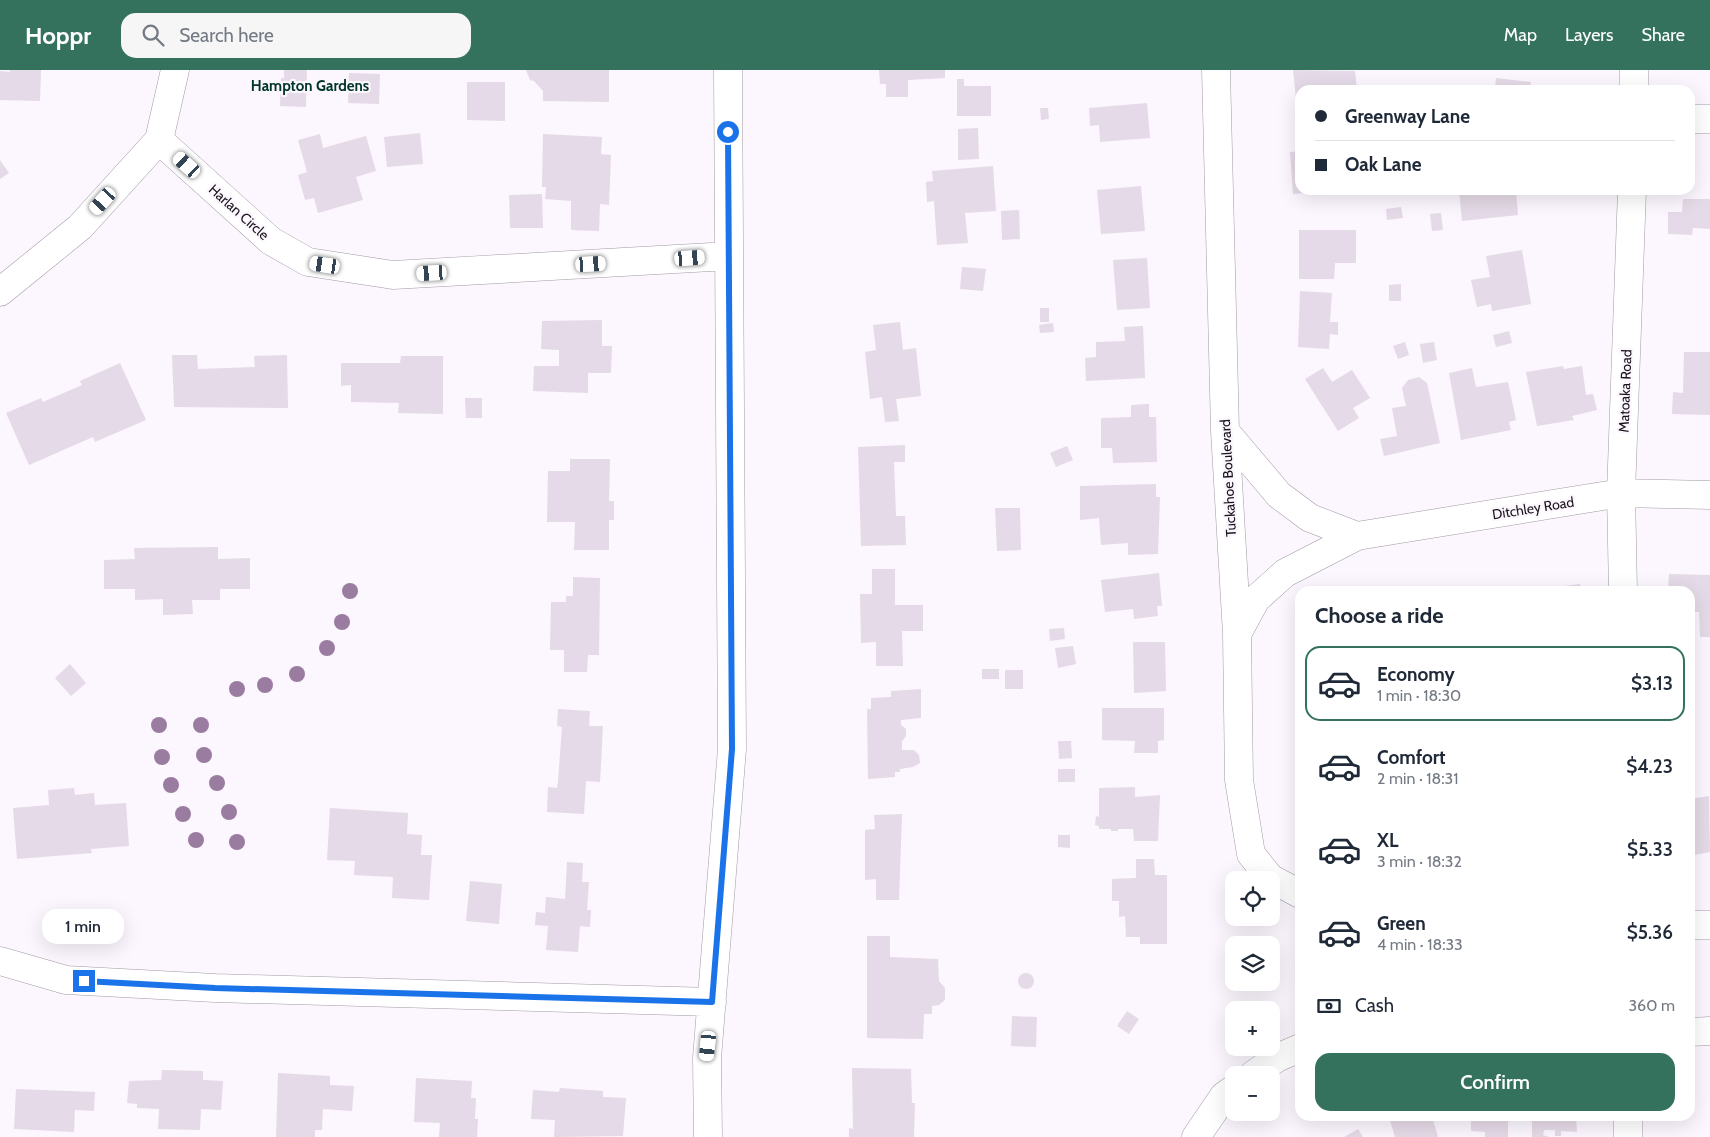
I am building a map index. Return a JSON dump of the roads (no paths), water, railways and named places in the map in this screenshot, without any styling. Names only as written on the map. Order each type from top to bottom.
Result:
[{"type":"street","points":[[0,292],[80,227],[159,140],[175,70]]},
{"type":"street","points":[[708,1137],[707,1058],[732,749],[728,70]]},
{"type":"street","name":"Tuckahoe Boulevard","points":[[1216,70],[1225,431],[1237,634],[1239,780],[1251,854],[1270,878],[1295,891]]},
{"type":"street","points":[[1634,70],[1634,85]]},
{"type":"street","points":[[1695,118],[1710,119]]},
{"type":"street","name":"Harlan Circle","points":[[159,140],[271,242],[308,262],[393,275],[729,256]]},
{"type":"street","name":"Matoaka Road","points":[[1623,586],[1621,493],[1632,195]]},
{"type":"street","points":[[1225,431],[1280,495],[1310,518],[1357,536]]},
{"type":"street","name":"Ditchley Road","points":[[1237,634],[1256,599],[1285,573],[1357,536],[1621,493],[1710,496]]},
{"type":"street","points":[[1695,925],[1710,924]]},
{"type":"street","points":[[0,961],[66,980],[215,988],[712,1002]]},
{"type":"street","points":[[1695,1032],[1710,1031]]},
{"type":"street","points":[[1266,1066],[1277,1058],[1295,1050]]},
{"type":"street","points":[[1196,1137],[1225,1095]]},
{"type":"street","points":[[1628,1121],[1628,1137]]},
{"type":"district","name":"Hampton Gardens","points":[[310,86]]}]
